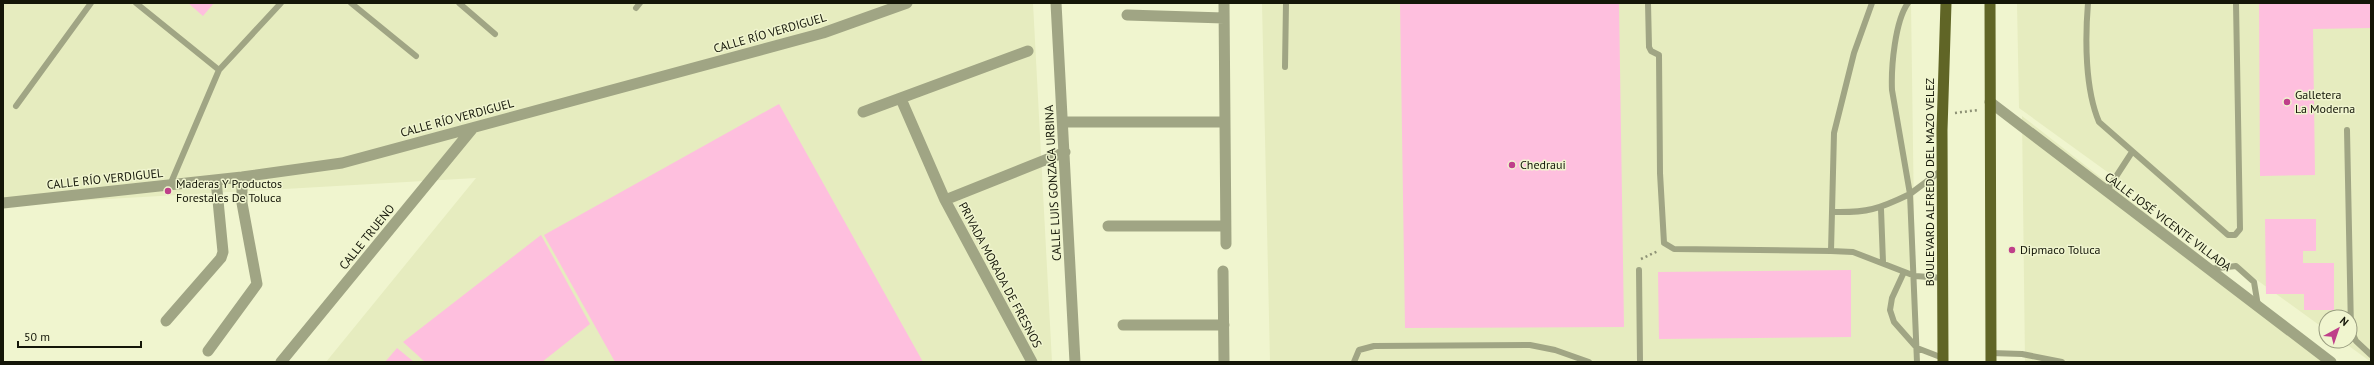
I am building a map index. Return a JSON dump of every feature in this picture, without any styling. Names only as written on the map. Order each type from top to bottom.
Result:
[{"type":"main road","name":"BOULEVARD ALFREDO DEL MAZO VELEZ","points":[[1943,360],[1942,170],[1946,3]]},
{"type":"main road","points":[[1990,3],[1986,106],[1991,357]]},
{"type":"street","name":"CALLE RÍO VERDIGUEL","points":[[3,204],[242,177],[342,163],[823,32],[894,5],[907,3]]},
{"type":"street","name":"CALLE LUIS GONZACA URBINA","points":[[1056,3],[1075,362]]},
{"type":"street","points":[[1224,3],[1226,244]]},
{"type":"street","points":[[1127,15],[1224,18]]},
{"type":"street","points":[[863,112],[1028,51]]},
{"type":"street","name":"PRIVADA MORADA DE FRESNOS","points":[[901,98],[945,200],[1032,362]]},
{"type":"street","name":"CALLE JOSÉ VICENTE VILLADA","points":[[1986,106],[2106,192],[2331,362]]},
{"type":"street","points":[[1063,122],[1224,122]]},
{"type":"street","name":"CALLE TRUENO","points":[[281,362],[473,128]]},
{"type":"street","name":"PRIVADA MORADA DE FRESNOS","points":[[945,200],[1065,152]]},
{"type":"street","points":[[208,351],[257,284],[242,203],[242,177]]},
{"type":"street","points":[[166,322],[221,258],[223,252],[216,180]]},
{"type":"street","points":[[1108,226],[1225,226]]},
{"type":"street","points":[[1224,272],[1224,362]]},
{"type":"street","points":[[1123,325],[1224,325]]},
{"type":"lane","points":[[16,106],[91,3]]},
{"type":"lane","points":[[136,3],[219,70]]},
{"type":"lane","points":[[170,185],[219,70],[281,3]]},
{"type":"lane","points":[[351,3],[416,56]]},
{"type":"lane","points":[[459,3],[495,34]]},
{"type":"lane","points":[[1285,67],[1286,3]]},
{"type":"lane","points":[[1648,3],[1649,47],[1651,51],[1659,55],[1661,180],[1664,243],[1668,247],[1674,249],[1853,252],[1883,262],[1915,276],[1943,278]]},
{"type":"lane","points":[[1831,251],[1834,133],[1854,53],[1872,3]]},
{"type":"lane","points":[[1908,3],[1900,18],[1892,78],[1910,194],[1915,276],[1917,362]]},
{"type":"lane","points":[[2088,3],[2086,30],[2093,109],[2099,122],[2228,235],[2235,235],[2240,229],[2236,3]]},
{"type":"lane","points":[[2347,130],[2351,330],[2356,341],[2371,355]]},
{"type":"lane","points":[[2106,192],[2132,152]]},
{"type":"lane","points":[[1832,212],[1855,213],[1881,209],[1910,194],[1942,170]]},
{"type":"lane","points":[[1881,209],[1883,262]]},
{"type":"lane","points":[[2209,269],[2232,265],[2250,277],[2256,286],[2258,308]]},
{"type":"lane","points":[[1639,270],[1640,362]]},
{"type":"lane","points":[[1904,272],[1892,298],[1890,310],[1894,322],[1917,348],[1943,360]]},
{"type":"lane","points":[[1354,362],[1359,350],[1374,346],[1530,346],[1555,350],[1589,362]]},
{"type":"lane","points":[[1991,357],[2022,354],[2062,362]]},
{"type":"path","points":[[1952,113],[1986,106]]},
{"type":"path","points":[[1639,270],[1641,259],[1668,247]]},
{"type":"shaded area","points":[[3,3],[1033,3],[1052,362],[326,362],[476,178],[3,205]]},
{"type":"shaded area","points":[[1262,3],[1911,3],[1916,362],[1270,362]]},
{"type":"shaded area","points":[[2017,3],[2371,3],[2371,362],[2353,349],[2358,349],[2358,309],[2318,309],[2318,324],[2019,108]]},
{"type":"shaded area","points":[[2022,116],[2318,347],[2318,349],[2320,349],[2337,362],[2025,362]]},
{"type":"building","points":[[188,3],[214,3],[203,16]]},
{"type":"building","name":"Chedraui","points":[[1400,3],[1619,3],[1624,327],[1405,328]]},
{"type":"building","name":"Galletera La Moderna","points":[[2259,3],[2371,3],[2371,28],[2313,29],[2315,175],[2260,176]]},
{"type":"building","points":[[779,104],[923,362],[615,362],[544,235]]},
{"type":"building","points":[[2265,219],[2316,219],[2316,251],[2303,251],[2303,263],[2334,263],[2334,309],[2304,310],[2304,294],[2266,294]]},
{"type":"building","points":[[541,235],[590,324],[542,362],[425,362],[403,342]]},
{"type":"building","points":[[1851,270],[1851,337],[1659,339],[1658,272]]},
{"type":"building","points":[[397,348],[414,362],[385,362]]},
{"type":"place","name":"Galletera La Moderna","points":[[2287,102]]},
{"type":"place","name":"Chedraui","points":[[1512,165]]},
{"type":"place","name":"Maderas Y Productos Forestales De Toluca","points":[[168,191]]},
{"type":"place","name":"Dipmaco Toluca","points":[[2012,250]]}]
